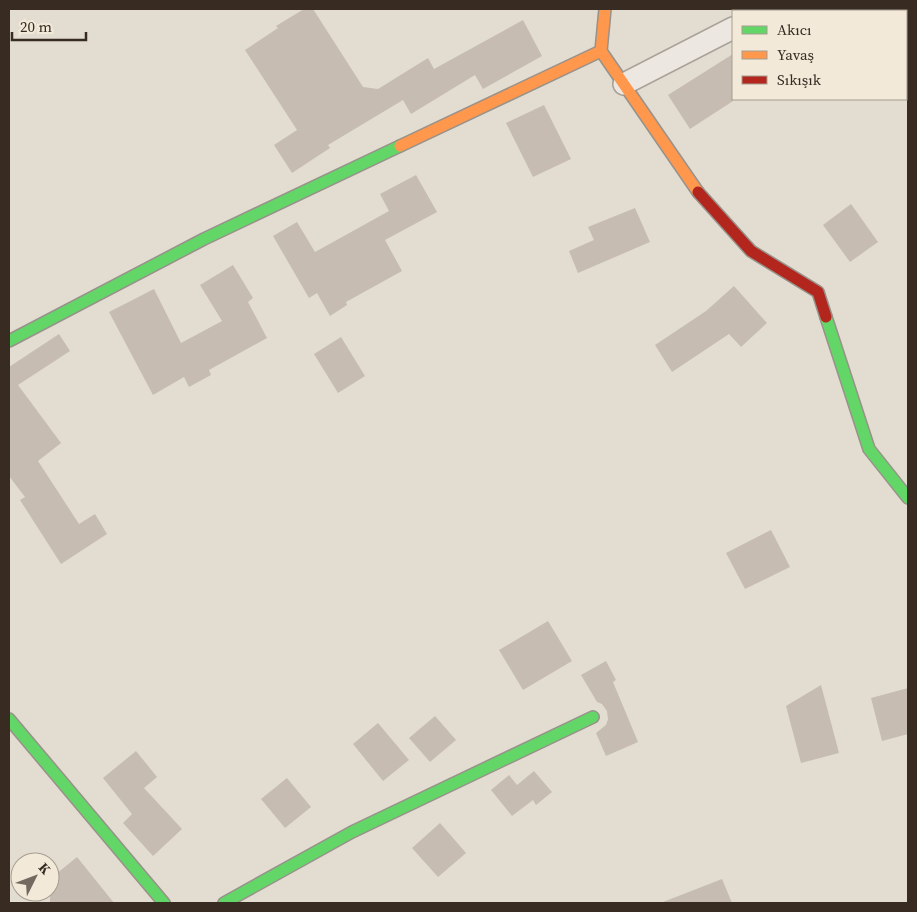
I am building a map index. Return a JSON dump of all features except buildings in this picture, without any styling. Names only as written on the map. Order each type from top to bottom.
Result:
[{"type":"street","points":[[605,9],[601,51],[700,195],[751,251],[818,292],[869,449],[908,498]]},
{"type":"street","points":[[624,84],[732,29]]},
{"type":"street","points":[[9,341],[204,239],[601,51]]},
{"type":"street","points":[[224,903],[352,832],[593,717]]},
{"type":"street","points":[[9,719],[164,903]]},
{"type":"traffic: fast","points":[[9,341],[204,239],[400,146]]},
{"type":"traffic: fast","points":[[826,317],[869,449],[908,498]]},
{"type":"traffic: fast","points":[[224,903],[352,832],[593,717]]},
{"type":"traffic: fast","points":[[9,719],[164,903]]},
{"type":"traffic: slow","points":[[605,9],[601,51],[698,192]]},
{"type":"traffic: slow","points":[[400,146],[601,51]]},
{"type":"traffic: jam","points":[[698,192],[751,251],[818,292],[826,317]]}]
